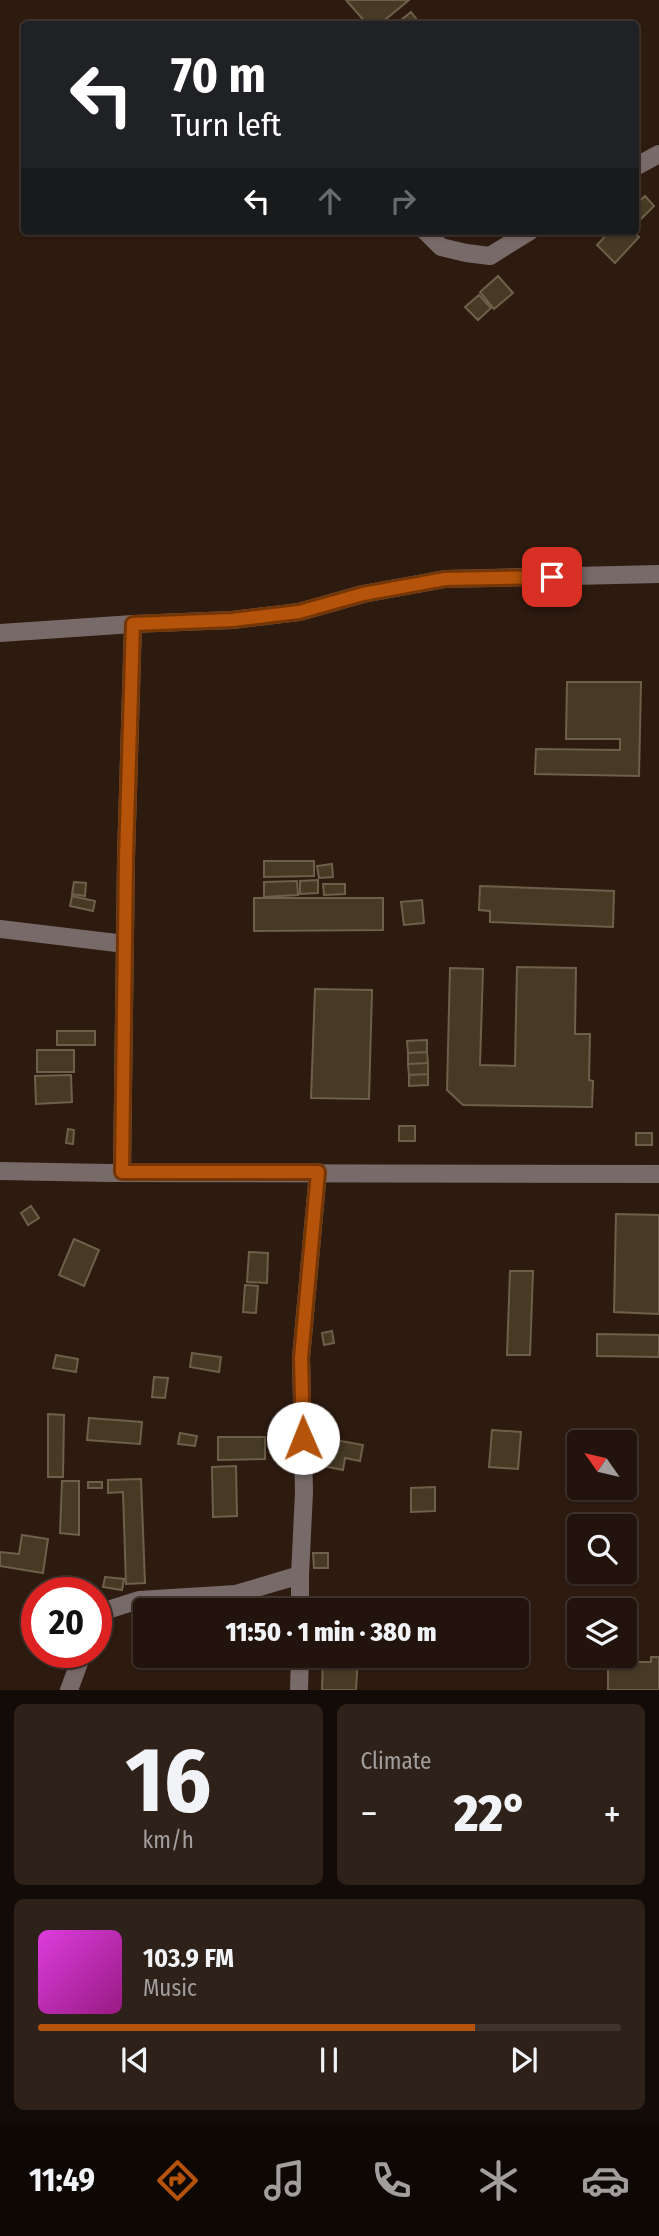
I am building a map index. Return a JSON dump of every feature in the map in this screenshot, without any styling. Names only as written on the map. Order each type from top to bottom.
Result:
[{"type":"street","points":[[639,165],[659,154]]},
{"type":"street","points":[[429,235],[441,247],[490,256],[524,235]]},
{"type":"street","points":[[0,634],[232,620],[299,612],[363,594],[445,579],[659,574]]},
{"type":"street","points":[[122,1172],[126,859],[133,624]]},
{"type":"street","points":[[0,929],[125,944]]},
{"type":"street","points":[[0,1171],[659,1174]]},
{"type":"street","points":[[300,1598],[304,1492],[301,1358],[318,1172]]},
{"type":"street","points":[[112,1609],[139,1600],[236,1594],[300,1575]]},
{"type":"street","points":[[69,1690],[77,1668]]},
{"type":"street","points":[[299,1668],[299,1690]]},
{"type":"building","points":[[346,0],[409,0],[384,21],[364,21]]},
{"type":"building","points":[[411,12],[418,21],[400,21]]},
{"type":"building","points":[[645,196],[654,206],[639,221],[639,201]]},
{"type":"building","points":[[606,235],[639,237],[615,263],[597,245]]},
{"type":"building","points":[[498,276],[513,293],[494,309],[480,292]]},
{"type":"building","points":[[479,295],[491,308],[478,320],[465,307]]},
{"type":"building","points":[[567,682],[641,682],[639,776],[535,774],[536,749],[620,750],[620,739],[566,739]]},
{"type":"building","points":[[264,861],[314,861],[314,876],[264,877]]},
{"type":"building","points":[[332,864],[333,877],[319,878],[317,866]]},
{"type":"building","points":[[318,880],[318,893],[300,894],[300,881]]},
{"type":"building","points":[[297,881],[298,895],[264,897],[264,882]]},
{"type":"building","points":[[74,882],[86,883],[85,896],[72,894]]},
{"type":"building","points":[[323,884],[345,884],[345,894],[324,895]]},
{"type":"building","points":[[480,886],[614,891],[613,927],[490,922],[490,911],[479,910]]},
{"type":"building","points":[[72,896],[95,901],[93,911],[70,906]]},
{"type":"building","points":[[254,898],[383,898],[383,930],[254,931]]},
{"type":"building","points":[[422,900],[424,923],[404,925],[401,902]]},
{"type":"building","points":[[517,967],[576,968],[575,1034],[590,1034],[589,1080],[593,1081],[592,1107],[463,1105],[447,1090],[450,968],[483,969],[480,1065],[515,1066]]},
{"type":"building","points":[[315,989],[372,990],[369,1099],[311,1098]]},
{"type":"building","points":[[57,1031],[95,1031],[95,1045],[57,1045]]},
{"type":"building","points":[[427,1040],[427,1052],[408,1053],[407,1041]]},
{"type":"building","points":[[37,1050],[74,1050],[74,1072],[37,1072]]},
{"type":"building","points":[[427,1052],[428,1063],[408,1064],[408,1053]]},
{"type":"building","points":[[428,1063],[428,1074],[409,1075],[408,1064]]},
{"type":"building","points":[[428,1074],[428,1085],[409,1086],[409,1075]]},
{"type":"building","points":[[71,1075],[72,1102],[36,1104],[35,1076]]},
{"type":"building","points":[[399,1126],[415,1126],[415,1141],[399,1141]]},
{"type":"building","points":[[68,1129],[74,1130],[73,1144],[66,1143]]},
{"type":"building","points":[[636,1133],[652,1133],[652,1145],[636,1145]]},
{"type":"building","points":[[31,1206],[39,1218],[28,1225],[21,1213]]},
{"type":"building","points":[[616,1214],[659,1215],[659,1314],[614,1312]]},
{"type":"building","points":[[74,1239],[99,1250],[84,1286],[59,1275]]},
{"type":"building","points":[[249,1252],[268,1253],[267,1283],[247,1282]]},
{"type":"building","points":[[510,1271],[533,1271],[530,1355],[507,1355]]},
{"type":"building","points":[[245,1285],[258,1286],[256,1313],[243,1312]]},
{"type":"building","points":[[332,1331],[334,1343],[324,1345],[322,1333]]},
{"type":"building","points":[[597,1334],[659,1335],[659,1357],[597,1356]]},
{"type":"building","points":[[192,1353],[221,1357],[219,1372],[190,1367]]},
{"type":"building","points":[[56,1355],[78,1359],[76,1372],[53,1368]]},
{"type":"building","points":[[154,1377],[168,1378],[165,1398],[152,1397]]},
{"type":"building","points":[[48,1414],[64,1415],[63,1477],[48,1477]]},
{"type":"building","points":[[89,1418],[142,1422],[140,1444],[87,1440]]},
{"type":"building","points":[[492,1430],[521,1432],[518,1469],[489,1467]]},
{"type":"building","points":[[180,1433],[197,1436],[195,1446],[178,1444]]},
{"type":"building","points":[[218,1437],[265,1437],[265,1459],[218,1460]]},
{"type":"building","points":[[319,1437],[363,1445],[360,1461],[345,1458],[343,1470],[313,1464]]},
{"type":"building","points":[[236,1466],[237,1516],[213,1517],[212,1467]]},
{"type":"building","points":[[141,1479],[145,1583],[126,1584],[123,1492],[108,1493],[108,1480]]},
{"type":"building","points":[[62,1481],[79,1481],[79,1535],[60,1533]]},
{"type":"building","points":[[88,1482],[102,1482],[102,1488],[88,1488]]},
{"type":"building","points":[[435,1487],[435,1511],[411,1512],[411,1488]]},
{"type":"building","points":[[22,1535],[48,1539],[43,1573],[0,1566],[0,1552],[19,1554]]},
{"type":"building","points":[[313,1553],[328,1553],[328,1568],[314,1568]]},
{"type":"building","points":[[112,1578],[124,1579],[122,1590],[112,1588]]},
{"type":"building","points":[[651,1657],[659,1657],[659,1690],[608,1690],[608,1668],[637,1668],[637,1662],[651,1662]]},
{"type":"building","points":[[323,1668],[357,1668],[356,1690],[322,1690]]},
{"type":"route","points":[[303,1438],[301,1358],[318,1172],[122,1172],[126,859],[133,624],[232,620],[299,612],[363,594],[445,579],[552,577]]}]
